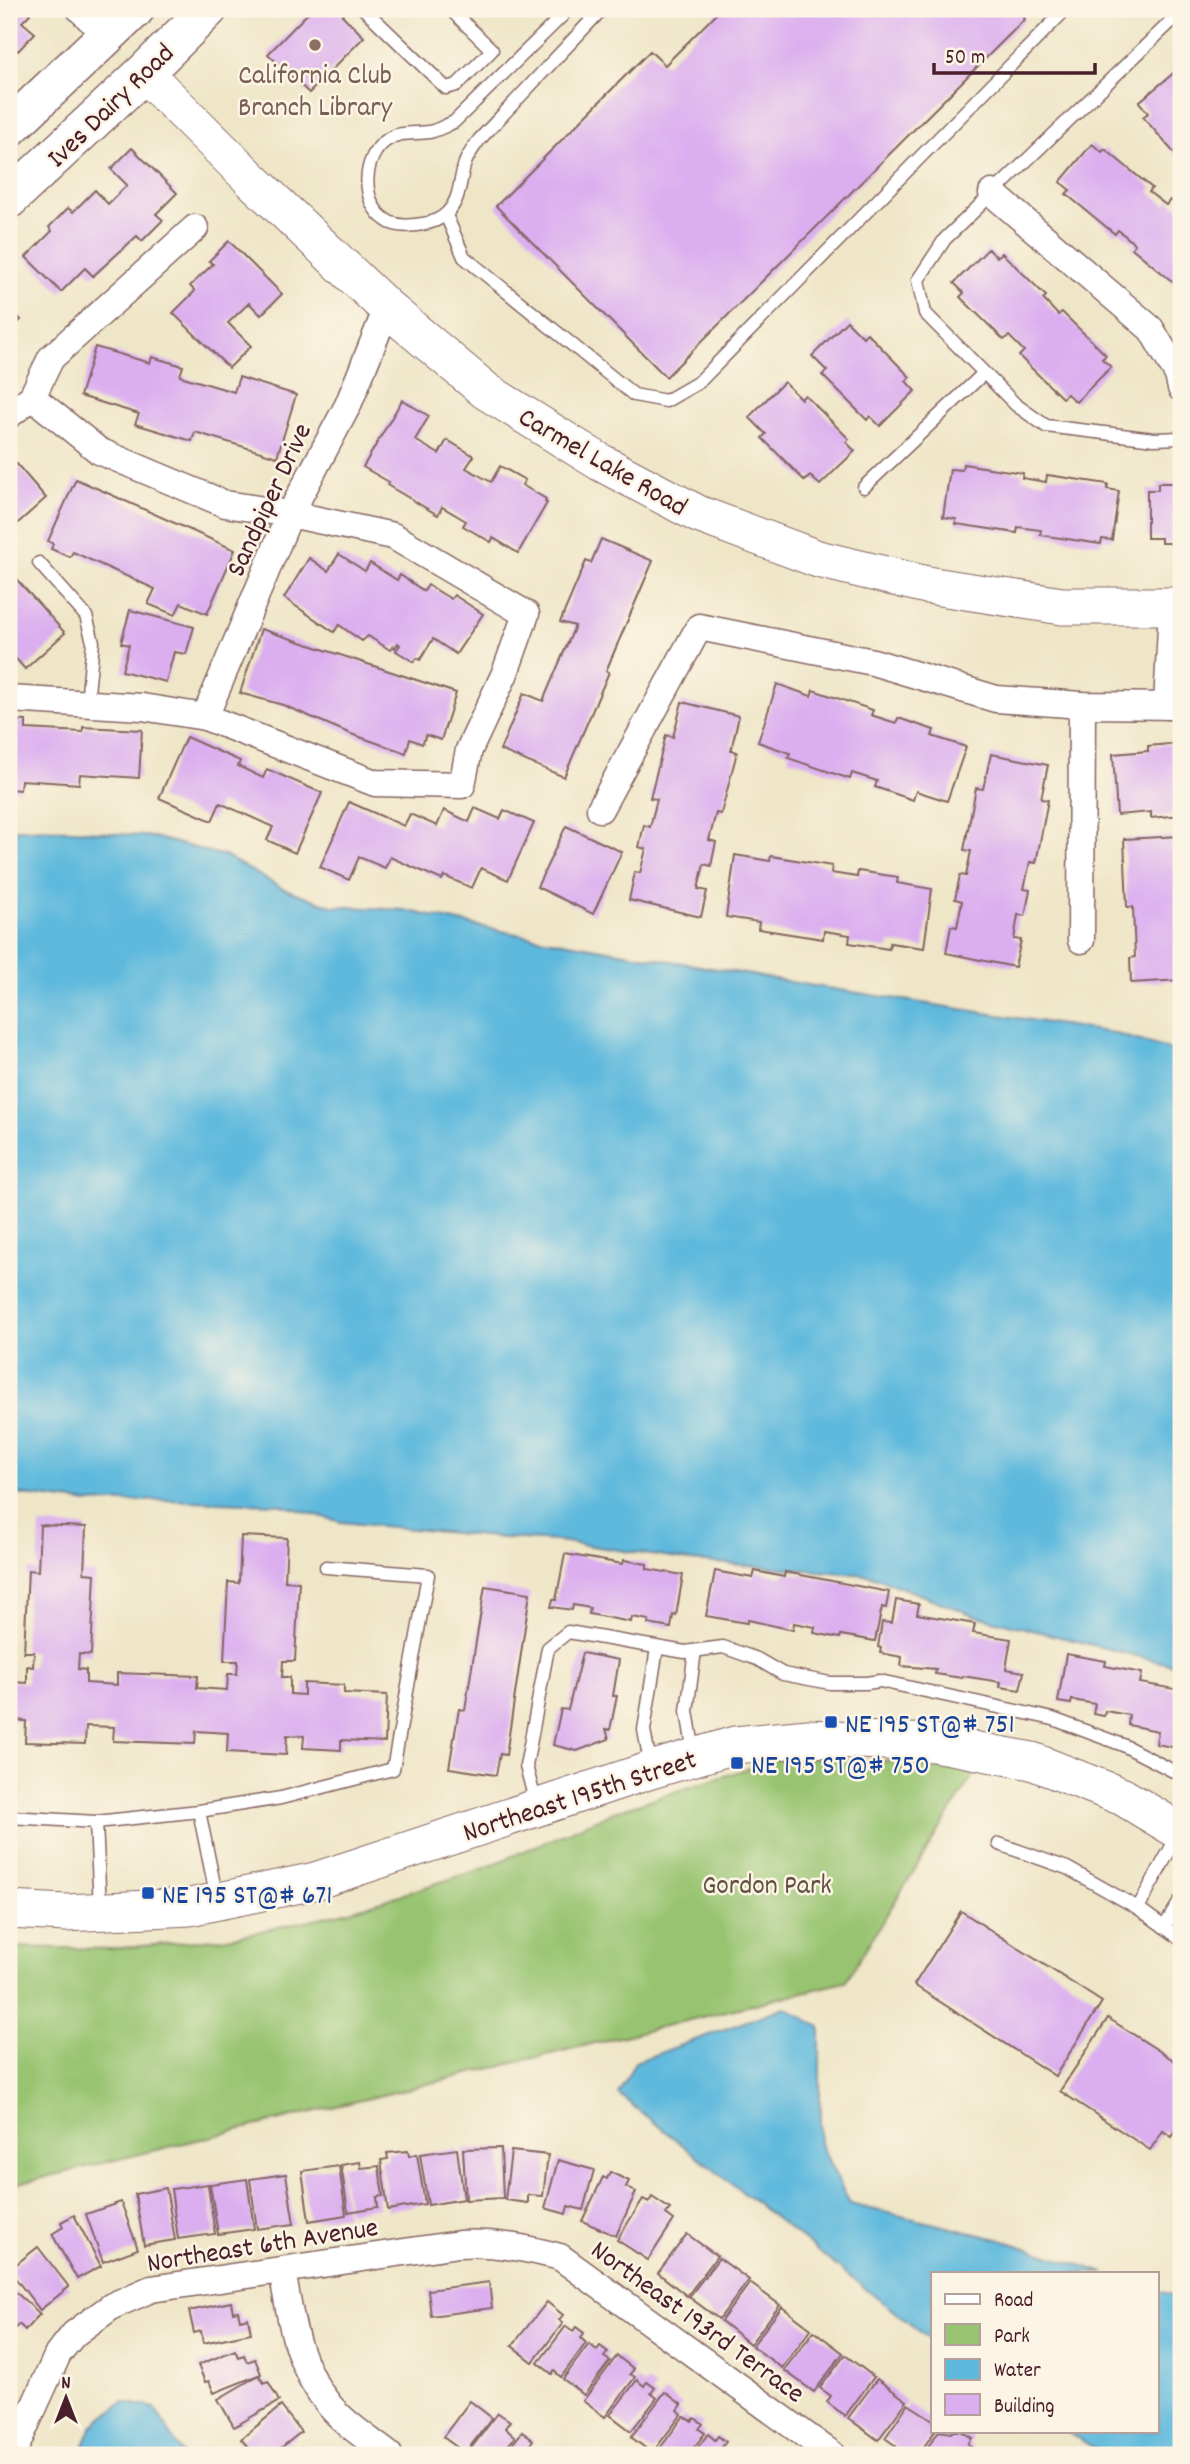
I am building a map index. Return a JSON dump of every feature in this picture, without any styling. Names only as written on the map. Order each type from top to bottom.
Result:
[{"type":"main road","name":"Ives Dairy Road","points":[[9,128],[135,9]]},
{"type":"main road","name":"Ives Dairy Road","points":[[9,199],[208,9]]},
{"type":"main road","points":[[107,36],[144,73]]},
{"type":"street","points":[[80,9],[107,36]]},
{"type":"street","name":"Carmel Lake Road","points":[[144,73],[387,308],[486,391],[600,462],[698,514],[818,559],[927,585],[1062,606],[1177,607]]},
{"type":"street","points":[[992,193],[1151,329],[1178,375],[1181,388]]},
{"type":"street","points":[[9,415],[32,397],[51,358],[195,228]]},
{"type":"street","name":"Sandpiper Drive","points":[[205,717],[290,514],[348,405],[387,308]]},
{"type":"street","points":[[9,699],[142,707],[205,717],[375,783],[462,785],[469,750],[505,673],[526,614],[393,536],[290,514],[225,504],[99,452],[32,397]]},
{"type":"street","points":[[600,809],[699,627],[873,662],[996,699],[1082,705],[1174,706],[1177,607]]},
{"type":"street","points":[[1081,940],[1082,705]]},
{"type":"street","name":"Northeast 195th Street","points":[[9,1910],[66,1913],[190,1907],[315,1881],[695,1756],[735,1745],[808,1738],[934,1743],[1032,1761],[1123,1797],[1181,1832]]},
{"type":"street","name":"Northeast 6th Avenue","points":[[12,2455],[58,2354],[75,2334],[112,2306],[151,2289],[459,2244],[488,2242],[523,2247]]},
{"type":"street","name":"Northeast 193rd Terrace","points":[[523,2247],[560,2257],[833,2455]]},
{"type":"street","points":[[282,2270],[293,2336],[306,2371],[331,2408],[389,2455]]},
{"type":"lane","points":[[364,9],[446,88],[457,85],[492,50],[450,9]]},
{"type":"lane","points":[[569,9],[454,122],[431,132],[405,132],[386,140],[373,155],[367,172],[368,191],[373,206],[386,220],[399,225],[415,226],[446,215],[455,203],[465,162],[479,140],[602,9]]},
{"type":"lane","points":[[446,215],[464,257],[634,395],[666,401],[699,382],[1066,9]]},
{"type":"lane","points":[[1181,12],[945,239],[918,280],[925,313],[1016,405],[1046,426],[1154,439],[1181,438]]},
{"type":"lane","points":[[864,486],[984,373]]},
{"type":"lane","points":[[39,563],[86,616],[93,642],[87,704]]},
{"type":"lane","points":[[9,1817],[96,1822],[199,1811],[281,1798],[393,1769],[428,1575],[326,1567]]},
{"type":"lane","points":[[538,1807],[526,1766],[548,1648],[568,1632],[685,1652],[723,1647],[757,1659],[783,1674],[830,1684],[866,1684],[880,1681],[1053,1718],[1123,1745],[1181,1775]]},
{"type":"lane","points":[[651,1770],[644,1730],[657,1648]]},
{"type":"lane","points":[[695,1651],[687,1711],[695,1756]]},
{"type":"lane","points":[[199,1811],[217,1901]]},
{"type":"lane","points":[[96,1822],[100,1912]]},
{"type":"lane","points":[[1138,1908],[1181,1832]]},
{"type":"lane","points":[[999,1844],[1067,1868],[1138,1908],[1181,1939]]},
{"type":"lane","points":[[1164,1927],[1181,1900]]},
{"type":"green space","name":"Gordon Park","points":[[786,1756],[979,1766],[845,1982],[9,2186],[9,1947],[112,1949],[234,1937],[350,1911],[485,1868],[616,1811]]},
{"type":"water","points":[[9,829],[75,830],[153,837],[225,856],[282,888],[332,906],[404,910],[511,933],[808,985],[1113,1033],[1181,1053],[1181,1667],[976,1616],[869,1575],[691,1561],[558,1541],[341,1522],[278,1504],[164,1500],[89,1503],[9,1493]]},
{"type":"water","points":[[785,2007],[820,2027],[820,2144],[850,2204],[998,2239],[1102,2272],[931,2272],[931,2340],[618,2094],[635,2062]]},
{"type":"water","points":[[1158,2290],[1181,2298],[1181,2455],[1106,2455],[1068,2432],[1158,2432]]},
{"type":"water","points":[[123,2402],[155,2408],[183,2455],[80,2455],[92,2426]]},
{"type":"building","points":[[9,9],[24,9],[30,14],[22,22],[35,33],[18,51],[9,42]]},
{"type":"building","points":[[312,9],[343,9],[346,11],[342,15],[364,37],[309,93],[268,54]]},
{"type":"building","points":[[721,9],[1017,9],[1025,19],[666,377],[496,206],[650,51],[665,65]]},
{"type":"building","points":[[1176,71],[1181,78],[1181,161],[1143,117],[1148,113],[1139,102]]},
{"type":"building","points":[[1092,144],[1102,152],[1105,149],[1152,188],[1149,192],[1166,205],[1170,200],[1181,209],[1180,288],[1132,248],[1135,244],[1118,230],[1115,234],[1066,194],[1070,190],[1060,182]]},
{"type":"building","points":[[132,148],[177,193],[156,214],[163,220],[142,241],[137,236],[93,276],[85,268],[61,292],[26,257],[52,231],[49,227],[68,208],[73,212],[95,190],[108,204],[127,185],[111,169]]},
{"type":"building","points":[[229,241],[282,294],[261,315],[249,303],[228,323],[251,346],[229,368],[173,313],[195,291],[190,286],[213,264],[209,261]]},
{"type":"building","points":[[988,249],[997,257],[1002,253],[1046,296],[1043,299],[1058,315],[1062,312],[1106,355],[1102,359],[1111,367],[1076,402],[1067,394],[1062,398],[1019,356],[1024,351],[1009,336],[1004,340],[960,297],[964,293],[954,283]]},
{"type":"building","points":[[9,307],[21,320],[9,331]]},
{"type":"building","points":[[847,321],[863,337],[867,333],[910,377],[906,381],[915,391],[880,426],[870,416],[867,420],[822,375],[827,371],[812,356]]},
{"type":"building","points":[[95,347],[150,363],[152,357],[183,366],[180,376],[234,392],[239,377],[296,395],[277,457],[195,432],[192,441],[135,424],[139,414],[80,396]]},
{"type":"building","points":[[784,382],[801,399],[805,395],[849,439],[846,442],[855,451],[820,485],[810,476],[805,481],[762,438],[766,434],[749,417]]},
{"type":"building","points":[[402,400],[429,416],[415,440],[439,454],[447,440],[474,456],[466,468],[491,482],[500,466],[525,480],[522,485],[546,499],[547,503],[518,553],[493,538],[491,542],[463,526],[466,521],[442,507],[438,515],[387,485],[389,482],[363,467]]},
{"type":"building","points":[[9,455],[46,498],[9,531]]},
{"type":"building","points":[[963,464],[1023,473],[1022,478],[1046,482],[1047,475],[1108,484],[1107,489],[1119,491],[1112,540],[1102,539],[1101,544],[1040,535],[1041,530],[1018,527],[1017,533],[956,524],[956,519],[943,517],[950,469],[962,470]]},
{"type":"building","points":[[76,479],[235,550],[207,614],[181,603],[175,615],[148,604],[155,589],[73,552],[70,557],[51,549],[53,544],[48,541]]},
{"type":"building","points":[[1158,483],[1181,483],[1181,543],[1161,543],[1161,538],[1147,538],[1147,490],[1158,490]]},
{"type":"building","points":[[601,539],[653,561],[564,777],[500,750],[524,693],[543,701],[575,626],[560,622],[586,561],[591,563]]},
{"type":"building","points":[[339,554],[365,571],[370,563],[397,580],[400,575],[424,591],[428,585],[451,599],[454,595],[483,614],[456,654],[433,639],[420,660],[417,658],[414,662],[396,651],[400,645],[398,643],[390,650],[368,636],[362,641],[339,625],[334,632],[284,598],[309,558],[328,571]]},
{"type":"building","points":[[9,571],[65,633],[25,669],[9,651]]},
{"type":"building","points":[[130,610],[194,627],[186,654],[174,652],[166,682],[122,671],[129,645],[121,643]]},
{"type":"building","points":[[261,629],[456,693],[441,740],[426,735],[422,744],[410,739],[406,753],[351,734],[283,705],[240,693]]},
{"type":"building","points":[[777,684],[811,696],[813,690],[873,710],[871,715],[896,723],[898,718],[934,730],[932,736],[966,747],[947,801],[916,791],[913,800],[875,787],[877,781],[852,773],[850,779],[788,758],[790,753],[758,742]]},
{"type":"building","points":[[682,702],[739,716],[731,750],[737,752],[721,814],[716,813],[709,840],[716,842],[711,866],[704,864],[698,889],[707,891],[701,917],[629,900],[635,872],[640,873],[646,849],[639,847],[644,825],[650,827],[657,799],[650,798],[666,735],[673,737]]},
{"type":"building","points":[[9,720],[26,721],[26,729],[83,732],[83,727],[142,730],[139,778],[80,774],[79,784],[21,780],[20,790],[9,789]]},
{"type":"building","points":[[186,737],[240,761],[238,766],[263,778],[267,769],[322,793],[295,853],[267,840],[273,827],[220,803],[212,821],[159,798]]},
{"type":"building","points":[[1181,743],[1181,815],[1151,818],[1151,812],[1117,815],[1113,754],[1148,751],[1148,746]]},
{"type":"building","points":[[991,754],[1048,765],[1041,799],[1048,800],[1036,863],[1030,862],[1024,889],[1030,890],[1025,916],[1018,915],[1014,939],[1021,940],[1015,967],[946,953],[951,926],[957,927],[962,901],[955,899],[960,875],[966,876],[971,851],[964,850],[976,788],[983,789]]},
{"type":"building","points":[[349,802],[404,826],[410,814],[437,826],[444,810],[469,822],[475,808],[500,819],[504,810],[534,823],[508,880],[481,868],[472,888],[444,876],[442,880],[390,857],[385,868],[359,857],[349,880],[320,867]]},
{"type":"building","points":[[566,826],[622,852],[593,914],[537,887]]},
{"type":"building","points":[[1181,836],[1181,980],[1131,983],[1130,958],[1135,957],[1133,907],[1127,907],[1124,839]]},
{"type":"building","points":[[735,855],[770,861],[771,856],[832,866],[831,873],[857,877],[858,871],[898,877],[897,883],[932,889],[924,948],[890,943],[889,949],[849,943],[850,935],[824,931],[823,939],[758,929],[759,922],[726,917]]},
{"type":"building","points":[[40,1525],[86,1527],[84,1573],[95,1574],[91,1655],[79,1654],[78,1669],[86,1670],[86,1683],[117,1685],[117,1673],[198,1676],[197,1688],[227,1690],[228,1674],[237,1674],[238,1661],[224,1661],[228,1582],[239,1583],[241,1536],[287,1538],[285,1581],[299,1582],[295,1661],[283,1661],[282,1677],[290,1677],[290,1694],[304,1695],[304,1683],[344,1685],[344,1693],[387,1695],[385,1742],[341,1740],[341,1750],[303,1748],[304,1736],[287,1735],[286,1755],[227,1752],[228,1733],[196,1731],[195,1744],[113,1741],[114,1727],[86,1726],[85,1744],[25,1742],[26,1721],[9,1720],[9,1672],[13,1672],[12,1682],[27,1683],[27,1666],[33,1667],[34,1652],[24,1652],[28,1570],[38,1571]]},
{"type":"building","points":[[565,1554],[623,1564],[624,1560],[647,1564],[647,1569],[683,1575],[676,1616],[673,1615],[671,1628],[648,1624],[649,1620],[632,1617],[631,1622],[589,1614],[590,1608],[573,1605],[572,1610],[551,1607],[553,1599],[556,1600]]},
{"type":"building","points":[[715,1571],[753,1578],[755,1571],[784,1577],[785,1572],[889,1592],[886,1608],[882,1607],[875,1641],[841,1635],[840,1638],[814,1633],[815,1627],[794,1623],[793,1630],[748,1620],[747,1623],[706,1616]]},
{"type":"building","points":[[485,1586],[530,1593],[506,1755],[500,1754],[496,1775],[449,1768],[459,1709],[465,1710]]},
{"type":"building","points":[[896,1600],[919,1604],[917,1614],[975,1624],[973,1633],[1011,1639],[1006,1669],[1024,1672],[1020,1690],[1000,1687],[1001,1682],[935,1674],[936,1669],[901,1666],[902,1657],[880,1653],[881,1648],[878,1647],[882,1622],[892,1623]]},
{"type":"building","points":[[582,1653],[619,1660],[613,1696],[617,1696],[610,1730],[606,1729],[609,1739],[577,1751],[553,1745],[561,1709],[568,1710]]},
{"type":"building","points":[[1066,1654],[1106,1661],[1105,1666],[1142,1673],[1140,1683],[1181,1690],[1181,1745],[1178,1744],[1178,1748],[1156,1744],[1158,1731],[1128,1725],[1129,1715],[1105,1711],[1104,1716],[1093,1714],[1095,1704],[1072,1700],[1071,1704],[1058,1702]]},
{"type":"building","points":[[961,1911],[1102,2002],[1055,2076],[914,1985]]},
{"type":"building","points":[[1108,2018],[1181,2065],[1181,2122],[1172,2137],[1163,2131],[1150,2150],[1060,2091]]},
{"type":"building","points":[[501,2148],[503,2198],[466,2200],[463,2149]]},
{"type":"building","points":[[457,2149],[464,2199],[428,2205],[420,2154]]},
{"type":"building","points":[[408,2151],[409,2156],[417,2154],[425,2204],[388,2210],[381,2160],[388,2159],[387,2153]]},
{"type":"building","points":[[511,2151],[548,2155],[543,2196],[528,2195],[528,2203],[505,2200]]},
{"type":"building","points":[[558,2160],[594,2170],[583,2210],[568,2206],[566,2214],[545,2208]]},
{"type":"building","points":[[360,2162],[361,2168],[379,2166],[383,2196],[377,2197],[378,2207],[348,2212],[341,2165]]},
{"type":"building","points":[[339,2166],[346,2215],[309,2221],[302,2171]]},
{"type":"building","points":[[610,2172],[629,2181],[626,2187],[636,2192],[616,2236],[582,2221],[603,2177],[607,2179]]},
{"type":"building","points":[[286,2174],[294,2224],[257,2229],[250,2179]]},
{"type":"building","points":[[247,2179],[254,2229],[218,2234],[210,2184]]},
{"type":"building","points":[[208,2184],[215,2234],[178,2239],[171,2189]]},
{"type":"building","points":[[166,2188],[175,2240],[144,2245],[135,2194]]},
{"type":"building","points":[[652,2197],[670,2209],[666,2214],[674,2220],[648,2260],[617,2240],[643,2199],[649,2202]]},
{"type":"building","points":[[121,2202],[138,2249],[103,2262],[86,2214]]},
{"type":"building","points":[[74,2215],[101,2266],[77,2279],[52,2234],[63,2227],[61,2222]]},
{"type":"building","points":[[687,2234],[717,2256],[687,2296],[658,2273]]},
{"type":"building","points":[[38,2247],[69,2287],[40,2310],[9,2270]]},
{"type":"building","points":[[719,2258],[749,2280],[719,2319],[689,2297]]},
{"type":"building","points":[[489,2282],[492,2308],[431,2316],[428,2290]]},
{"type":"building","points":[[750,2283],[780,2305],[750,2344],[721,2321]]},
{"type":"building","points":[[9,2286],[40,2314],[25,2330],[19,2324],[9,2335]]},
{"type":"building","points":[[231,2302],[233,2312],[238,2311],[240,2320],[248,2318],[251,2333],[203,2343],[201,2331],[194,2333],[189,2311]]},
{"type":"building","points":[[547,2302],[563,2315],[559,2320],[563,2323],[533,2362],[512,2346]]},
{"type":"building","points":[[782,2307],[811,2329],[782,2368],[752,2346]]},
{"type":"building","points":[[566,2326],[573,2331],[576,2327],[584,2333],[581,2338],[586,2343],[561,2377],[554,2371],[552,2374],[538,2363]]},
{"type":"building","points":[[814,2331],[843,2353],[814,2392],[784,2370]]},
{"type":"building","points":[[589,2344],[597,2350],[600,2346],[608,2352],[604,2357],[610,2361],[584,2395],[563,2379]]},
{"type":"building","points":[[235,2350],[238,2357],[244,2355],[247,2362],[255,2359],[261,2374],[214,2393],[209,2381],[205,2382],[198,2365]]},
{"type":"building","points":[[845,2355],[874,2377],[845,2416],[827,2402],[831,2396],[820,2388]]},
{"type":"building","points":[[617,2356],[634,2369],[630,2374],[635,2377],[605,2417],[583,2401]]},
{"type":"building","points":[[259,2375],[264,2383],[268,2381],[279,2401],[234,2427],[218,2399]]},
{"type":"building","points":[[877,2379],[907,2401],[878,2440],[848,2418]]},
{"type":"building","points":[[637,2380],[644,2386],[647,2382],[655,2388],[651,2393],[657,2398],[631,2431],[610,2415]]},
{"type":"building","points":[[665,2392],[682,2405],[678,2410],[682,2414],[652,2453],[631,2437]]},
{"type":"building","points":[[470,2401],[492,2418],[465,2453],[443,2437]]},
{"type":"building","points":[[908,2404],[931,2419],[931,2432],[934,2432],[918,2455],[897,2455],[892,2452],[896,2446],[885,2438]]},
{"type":"building","points":[[281,2406],[301,2432],[272,2455],[243,2455],[250,2449],[241,2439]]},
{"type":"building","points":[[498,2413],[510,2421],[505,2428],[515,2437],[500,2455],[466,2455]]},
{"type":"building","points":[[684,2416],[692,2421],[695,2418],[703,2424],[699,2429],[705,2433],[688,2455],[664,2455],[658,2451]]},
{"type":"building","points":[[522,2432],[533,2440],[529,2446],[540,2455],[504,2455]]},
{"type":"building","points":[[938,2432],[963,2432],[972,2438],[968,2444],[972,2447],[967,2455],[922,2455]]},
{"type":"building","points":[[708,2434],[715,2440],[718,2436],[726,2442],[722,2447],[728,2451],[725,2455],[692,2455]]},
{"type":"building","points":[[292,2448],[297,2453],[301,2448],[308,2455],[285,2455]]},
{"type":"building","points":[[313,2449],[320,2455],[308,2455]]},
{"type":"place","name":"California Club Branch Library","points":[[315,45]]},
{"type":"place","name":"NE 195 ST@# 751","points":[[831,1722]]},
{"type":"place","name":"NE 195 ST@# 750","points":[[737,1763]]},
{"type":"place","name":"NE 195 ST@# 671","points":[[148,1893]]}]
